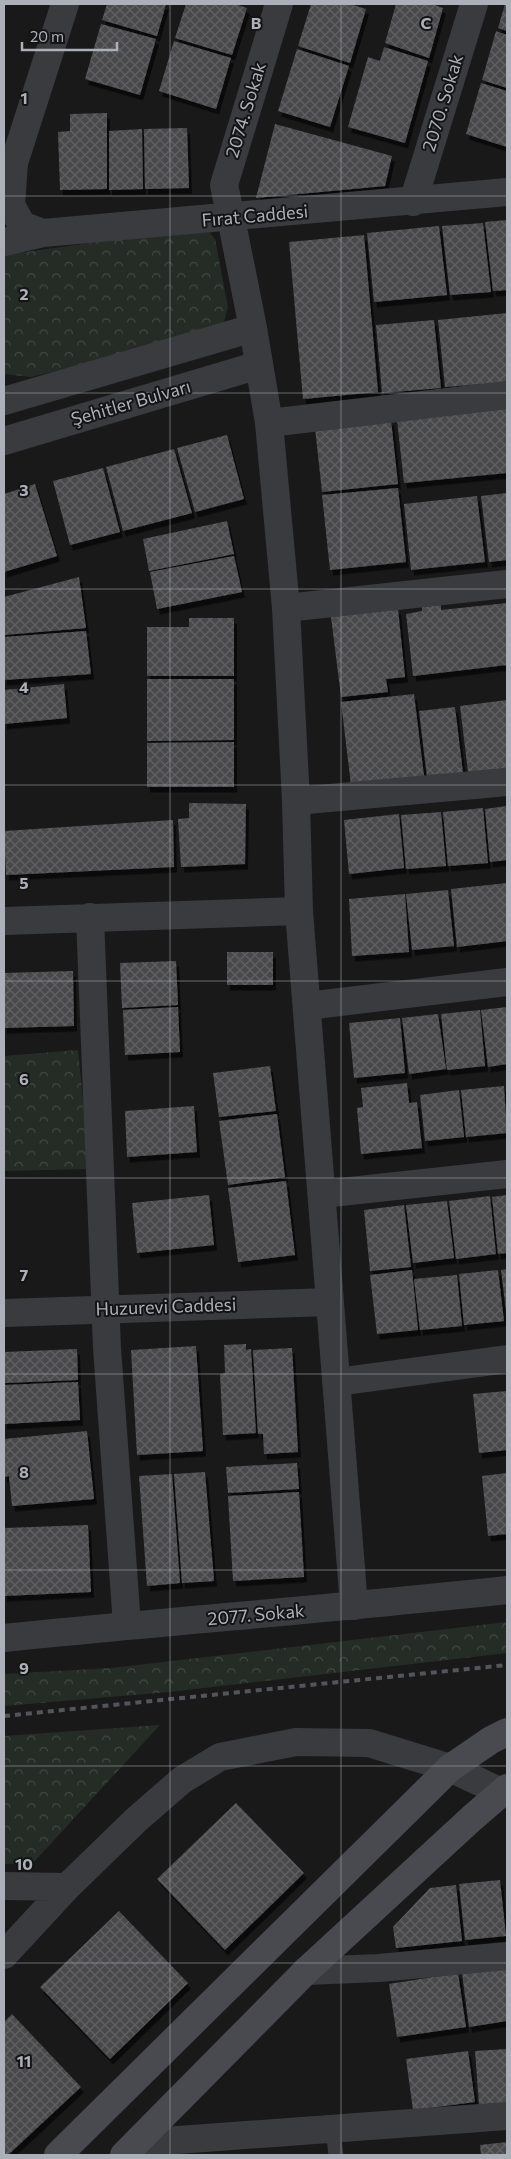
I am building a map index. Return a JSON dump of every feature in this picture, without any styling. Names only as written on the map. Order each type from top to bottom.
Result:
[{"type":"main road","points":[[58,2155],[450,1768],[491,1740],[507,1732]]},
{"type":"main road","points":[[131,2149],[306,1971],[504,1790]]},
{"type":"street","points":[[43,233],[22,225],[11,205],[14,163],[65,4]]},
{"type":"street","name":"2074. Sokak","points":[[279,4],[224,184],[253,328],[269,424],[286,608],[296,801],[299,911],[354,1606]]},
{"type":"street","name":"2070. Sokak","points":[[413,202],[474,4]]},
{"type":"street","name":"Fırat Caddesi","points":[[4,242],[43,233],[413,202],[507,192]]},
{"type":"street","points":[[4,401],[253,328]]},
{"type":"street","name":"Şehitler Bulvarı","points":[[4,441],[259,365]]},
{"type":"street","points":[[269,424],[507,395]]},
{"type":"street","points":[[286,608],[507,584]]},
{"type":"street","points":[[296,801],[507,782]]},
{"type":"street","points":[[4,921],[299,911]]},
{"type":"street","points":[[90,917],[107,1348],[127,1625]]},
{"type":"street","points":[[307,1006],[507,982]]},
{"type":"street","points":[[322,1194],[507,1174]]},
{"type":"street","name":"Huzurevi Caddesi","points":[[4,1313],[329,1302]]},
{"type":"street","points":[[336,1382],[507,1360]]},
{"type":"street","name":"2077. Sokak","points":[[4,1638],[507,1590]]},
{"type":"street","points":[[4,1954],[67,1887],[136,1820],[182,1780],[220,1757],[296,1742],[369,1744],[450,1768],[504,1790]]},
{"type":"street","points":[[4,1886],[67,1887]]},
{"type":"street","points":[[306,1971],[379,1968],[507,1956]]},
{"type":"street","points":[[131,2149],[334,2142],[507,2116]]},
{"type":"green space","points":[[205,227],[215,239],[228,307],[224,322],[210,333],[31,377],[4,374],[4,255]]},
{"type":"green space","points":[[78,1050],[90,1169],[4,1171],[4,1056]]},
{"type":"green space","points":[[507,1622],[507,1653],[169,1692],[4,1706],[4,1674],[111,1668]]},
{"type":"green space","points":[[160,1725],[33,1863],[4,1864],[4,1736]]},
{"type":"building","points":[[107,4],[166,4],[157,36],[102,20]]},
{"type":"building","points":[[186,4],[235,4],[247,8],[232,55],[175,38]]},
{"type":"building","points":[[311,4],[350,4],[366,9],[350,63],[298,46]]},
{"type":"building","points":[[396,4],[432,4],[443,8],[429,58],[385,43]]},
{"type":"building","points":[[505,4],[507,4],[507,31],[498,28]]},
{"type":"building","points":[[101,24],[156,39],[140,95],[85,79]]},
{"type":"building","points":[[496,31],[507,35],[507,88],[482,80]]},
{"type":"building","points":[[174,41],[231,58],[216,109],[159,91]]},
{"type":"building","points":[[384,47],[428,61],[405,143],[348,127],[368,57],[380,61]]},
{"type":"building","points":[[297,49],[349,66],[330,127],[278,111]]},
{"type":"building","points":[[481,83],[507,91],[507,147],[466,134]]},
{"type":"building","points":[[107,113],[107,189],[60,190],[58,132],[70,131],[70,114]]},
{"type":"building","points":[[275,124],[392,156],[385,186],[256,198]]},
{"type":"building","points":[[187,128],[189,188],[145,189],[144,129]]},
{"type":"building","points":[[142,129],[143,189],[109,190],[109,131]]},
{"type":"building","points":[[507,220],[507,290],[493,291],[485,222]]},
{"type":"building","points":[[483,223],[491,292],[450,295],[442,226]]},
{"type":"building","points":[[439,226],[447,295],[374,302],[367,233]]},
{"type":"building","points":[[364,235],[378,392],[303,399],[289,242]]},
{"type":"building","points":[[507,313],[507,382],[445,387],[438,320]]},
{"type":"building","points":[[434,320],[441,388],[382,393],[376,325]]},
{"type":"building","points":[[507,408],[507,473],[404,483],[397,420]]},
{"type":"building","points":[[391,420],[398,484],[322,492],[315,428]]},
{"type":"building","points":[[227,435],[244,499],[195,512],[177,448]]},
{"type":"building","points":[[174,449],[192,513],[123,531],[106,467]]},
{"type":"building","points":[[103,468],[120,532],[70,545],[53,481]]},
{"type":"building","points":[[35,484],[57,556],[4,572],[4,494]]},
{"type":"building","points":[[398,488],[406,562],[330,570],[322,495]]},
{"type":"building","points":[[507,493],[507,560],[489,562],[481,496]]},
{"type":"building","points":[[477,496],[485,562],[411,570],[404,504]]},
{"type":"building","points":[[227,521],[234,554],[149,571],[143,539]]},
{"type":"building","points":[[234,556],[242,592],[157,609],[150,572]]},
{"type":"building","points":[[79,577],[86,628],[4,635],[4,597]]},
{"type":"building","points":[[507,603],[507,665],[413,676],[406,614],[422,611],[422,607],[441,605],[441,610]]},
{"type":"building","points":[[398,609],[405,677],[386,679],[388,692],[341,697],[331,617]]},
{"type":"building","points":[[189,618],[234,618],[234,676],[147,676],[147,627],[189,627]]},
{"type":"building","points":[[86,631],[91,674],[4,680],[4,637]]},
{"type":"building","points":[[147,679],[234,679],[234,740],[147,741]]},
{"type":"building","points":[[64,684],[67,718],[4,724],[4,690]]},
{"type":"building","points":[[414,694],[424,776],[351,785],[341,702]]},
{"type":"building","points":[[507,700],[507,768],[468,772],[460,706]]},
{"type":"building","points":[[455,707],[463,773],[427,777],[419,711]]},
{"type":"building","points":[[234,742],[234,787],[147,787],[147,743]]},
{"type":"building","points":[[189,803],[246,804],[245,864],[181,867],[178,819],[189,818]]},
{"type":"building","points":[[507,806],[507,860],[490,862],[485,809]]},
{"type":"building","points":[[483,808],[488,863],[448,866],[443,812]]},
{"type":"building","points":[[441,812],[446,866],[406,869],[401,815]]},
{"type":"building","points":[[399,814],[404,868],[349,874],[344,820]]},
{"type":"building","points":[[173,820],[174,867],[6,875],[4,831]]},
{"type":"building","points":[[507,883],[507,941],[457,947],[451,889]]},
{"type":"building","points":[[448,890],[454,946],[412,950],[406,894]]},
{"type":"building","points":[[405,894],[409,952],[352,956],[349,899]]},
{"type":"building","points":[[227,952],[273,952],[273,985],[227,985]]},
{"type":"building","points":[[176,961],[178,1005],[122,1008],[120,963]]},
{"type":"building","points":[[73,971],[74,1026],[4,1028],[4,973]]},
{"type":"building","points":[[178,1007],[180,1052],[125,1055],[123,1010]]},
{"type":"building","points":[[507,1007],[507,1064],[488,1067],[481,1010]]},
{"type":"building","points":[[480,1010],[485,1066],[447,1070],[441,1014]]},
{"type":"building","points":[[438,1014],[446,1069],[409,1074],[402,1018]]},
{"type":"building","points":[[400,1018],[405,1073],[354,1078],[349,1023]]},
{"type":"building","points":[[270,1066],[276,1111],[219,1117],[213,1073]]},
{"type":"building","points":[[407,1083],[409,1103],[417,1102],[422,1148],[361,1154],[357,1108],[363,1107],[361,1088]]},
{"type":"building","points":[[504,1086],[507,1133],[466,1137],[461,1090]]},
{"type":"building","points":[[459,1090],[464,1137],[425,1141],[420,1095]]},
{"type":"building","points":[[194,1106],[197,1152],[127,1157],[125,1111]]},
{"type":"building","points":[[277,1114],[285,1177],[228,1185],[219,1121]]},
{"type":"building","points":[[286,1181],[295,1255],[238,1262],[228,1188]]},
{"type":"building","points":[[209,1195],[214,1245],[137,1253],[132,1203]]},
{"type":"building","points":[[507,1195],[507,1253],[498,1254],[492,1197]]},
{"type":"building","points":[[490,1196],[496,1254],[456,1259],[449,1201]]},
{"type":"building","points":[[447,1201],[454,1258],[413,1263],[406,1205]]},
{"type":"building","points":[[404,1205],[411,1267],[370,1271],[364,1210]]},
{"type":"building","points":[[507,1269],[507,1310],[506,1310],[501,1270]]},
{"type":"building","points":[[412,1270],[418,1330],[377,1334],[370,1275]]},
{"type":"building","points":[[498,1270],[504,1321],[464,1325],[459,1274]]},
{"type":"building","points":[[457,1275],[462,1326],[420,1330],[414,1279]]},
{"type":"building","points":[[246,1344],[246,1350],[251,1349],[256,1433],[223,1435],[220,1374],[225,1373],[224,1345]]},
{"type":"building","points":[[196,1346],[203,1451],[137,1455],[131,1350]]},
{"type":"building","points":[[292,1348],[298,1452],[264,1454],[263,1434],[258,1434],[253,1350]]},
{"type":"building","points":[[77,1349],[78,1380],[4,1383],[4,1352]]},
{"type":"building","points":[[78,1382],[80,1420],[4,1424],[4,1385]]},
{"type":"building","points":[[507,1391],[507,1450],[479,1453],[473,1394]]},
{"type":"building","points":[[87,1431],[94,1499],[12,1506],[9,1476],[4,1477],[4,1439]]},
{"type":"building","points":[[297,1463],[299,1489],[228,1493],[226,1467]]},
{"type":"building","points":[[205,1472],[214,1581],[182,1583],[174,1474]]},
{"type":"building","points":[[507,1473],[507,1534],[488,1536],[482,1476]]},
{"type":"building","points":[[172,1474],[180,1583],[147,1586],[139,1476]]},
{"type":"building","points":[[299,1492],[304,1577],[233,1581],[228,1496]]},
{"type":"building","points":[[88,1525],[91,1592],[4,1596],[4,1528]]},
{"type":"building","points":[[236,1803],[304,1873],[225,1950],[157,1879]]},
{"type":"building","points":[[500,1880],[506,1936],[465,1940],[459,1884]]},
{"type":"building","points":[[456,1885],[462,1941],[396,1948],[393,1927],[430,1888]]},
{"type":"building","points":[[119,1911],[188,1983],[110,2059],[40,1987]]},
{"type":"building","points":[[507,1966],[507,2021],[469,2027],[462,1973]]},
{"type":"building","points":[[458,1973],[466,2027],[397,2037],[389,1984]]},
{"type":"building","points":[[12,2014],[81,2087],[8,2155],[4,2155],[4,2022]]},
{"type":"building","points":[[507,2049],[507,2103],[479,2105],[475,2051]]},
{"type":"building","points":[[468,2051],[475,2102],[413,2110],[406,2059]]},
{"type":"building","points":[[507,2142],[507,2155],[481,2155],[480,2145]]},
{"type":"railway","points":[[4,1716],[507,1665]]}]
